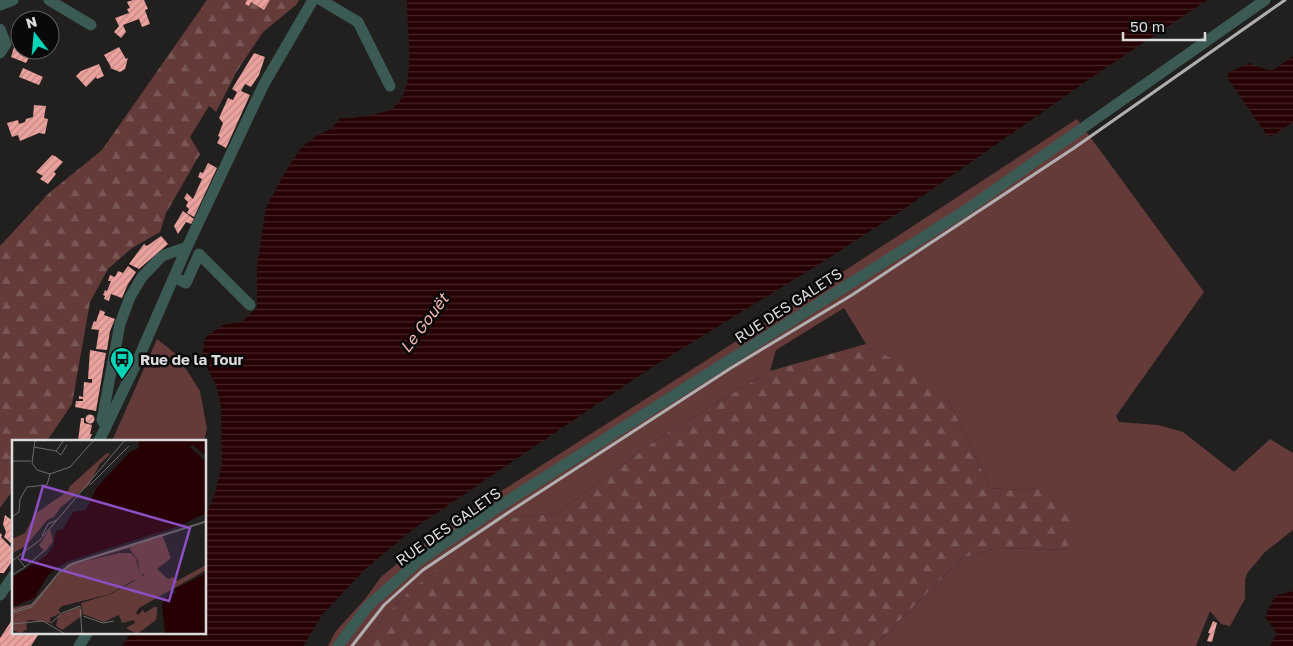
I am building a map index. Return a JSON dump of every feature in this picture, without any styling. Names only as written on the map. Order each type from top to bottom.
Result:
[{"type":"street","points":[[0,5],[13,0]]},
{"type":"street","points":[[49,0],[91,25]]},
{"type":"street","points":[[100,440],[136,364],[187,247],[264,84],[313,0]]},
{"type":"street","points":[[321,0],[358,22],[390,86]]},
{"type":"street","name":"RUE DES GALETS","points":[[338,646],[368,606],[420,560],[510,500],[966,210],[1265,0]]},
{"type":"street","points":[[0,29],[6,44],[0,53]]},
{"type":"street","points":[[106,427],[102,420],[120,324],[130,297],[142,278],[162,256],[187,247]]},
{"type":"street","points":[[174,277],[186,283],[199,254],[250,305]]},
{"type":"street","points":[[0,595],[12,579]]},
{"type":"street","points":[[79,646],[87,634]]},
{"type":"green space","points":[[207,0],[299,0],[296,5],[263,32],[237,71],[216,112],[209,106],[190,137],[200,154],[166,213],[160,232],[132,248],[108,269],[90,302],[72,404],[48,440],[12,440],[12,492],[0,508],[0,246],[49,193],[102,150]]},
{"type":"green space","points":[[1077,119],[1204,292],[1116,416],[1119,422],[1158,425],[1183,432],[1234,472],[1270,439],[1293,453],[1293,530],[1265,552],[1248,572],[1245,579],[1245,599],[1230,626],[1221,624],[1210,611],[1196,646],[874,646],[962,558],[997,548],[1067,550],[1038,488],[1018,490],[990,488],[946,395],[866,344],[844,308],[776,350],[770,371],[662,436],[557,513],[511,518],[404,596],[358,646],[328,646],[335,632],[365,599],[381,577],[410,553],[478,506],[749,333]]},
{"type":"green space","points":[[157,339],[177,355],[200,391],[207,429],[204,440],[112,440]]},
{"type":"green space","points":[[866,344],[928,380],[946,395],[990,488],[1018,490],[1038,488],[1072,520],[1068,550],[997,548],[962,558],[874,646],[358,646],[404,596],[454,555],[511,518],[557,513],[662,436],[770,371]]},
{"type":"water","name":"Le Gouët","points":[[407,0],[1207,0],[1098,73],[904,209],[824,261],[649,369],[416,527],[365,569],[322,615],[303,646],[122,646],[131,634],[206,634],[206,514],[215,494],[222,464],[221,407],[216,385],[206,365],[203,353],[205,338],[223,325],[241,322],[257,308],[257,266],[266,208],[284,174],[302,147],[318,135],[331,129],[340,118],[358,118],[385,112],[399,102],[405,90],[408,76],[409,43]]},
{"type":"water","points":[[1293,56],[1293,122],[1270,137],[1228,79],[1228,73],[1249,63],[1272,70]]},
{"type":"water","points":[[1293,591],[1293,646],[1270,646],[1277,633],[1265,617],[1275,596]]},
{"type":"building","points":[[144,0],[148,9],[145,10],[150,24],[142,27],[139,19],[123,25],[126,32],[121,38],[114,32],[119,26],[115,18],[129,13],[127,9],[130,8],[127,2]]},
{"type":"building","points":[[247,0],[270,0],[264,10],[251,2],[249,6],[245,4]]},
{"type":"building","points":[[119,47],[126,59],[128,58],[125,69],[120,72],[110,68],[104,55]]},
{"type":"building","points":[[254,53],[265,57],[259,75],[251,87],[245,84],[241,91],[250,95],[226,148],[217,143],[223,123],[219,118],[228,98],[233,100],[237,92],[232,89]]},
{"type":"building","points":[[99,64],[104,76],[97,79],[96,77],[86,87],[76,76],[81,71]]},
{"type":"building","points":[[23,68],[43,77],[39,85],[19,77]]},
{"type":"building","points":[[34,105],[46,106],[44,118],[48,119],[45,134],[39,133],[20,141],[18,135],[12,137],[7,123],[18,120],[19,124],[33,117]]},
{"type":"building","points":[[52,155],[63,162],[54,172],[56,174],[48,184],[40,179],[43,176],[36,172]]},
{"type":"building","points":[[208,163],[217,168],[194,217],[187,213],[189,209],[186,206],[188,202],[184,198],[187,193],[193,199],[202,179],[198,177],[200,172],[203,173]]},
{"type":"building","points":[[183,211],[194,219],[191,224],[186,222],[178,234],[174,226]]},
{"type":"building","points":[[161,236],[168,244],[139,269],[129,264],[144,244],[147,246]]},
{"type":"building","points":[[128,266],[136,272],[122,298],[111,294],[109,301],[104,299],[105,296],[103,295],[111,281],[108,281],[110,275],[115,277],[118,271],[123,273]]},
{"type":"building","points":[[100,310],[105,312],[104,315],[115,319],[110,331],[107,350],[96,349],[99,330],[91,329],[94,321],[96,322]]},
{"type":"building","points":[[90,350],[106,353],[96,411],[75,407],[76,401],[83,401],[83,399],[79,399],[79,396],[83,397],[84,382],[92,383],[92,379],[88,379]]},
{"type":"building","points":[[90,414],[95,419],[90,424],[85,419]]},
{"type":"building","points":[[81,418],[84,418],[84,423],[92,425],[90,434],[92,434],[89,440],[78,440]]},
{"type":"building","points":[[5,515],[12,520],[12,544],[4,537],[6,532],[3,524]]},
{"type":"building","points":[[0,533],[1,537],[12,548],[12,561],[4,573],[0,573]]},
{"type":"building","points":[[12,620],[12,634],[39,634],[31,646],[0,646],[0,638]]},
{"type":"building","points":[[1213,621],[1217,623],[1212,642],[1207,641]]},
{"type":"railway","points":[[352,646],[384,605],[423,570],[731,368],[852,295],[1074,148],[1285,0]]},
{"type":"place","name":"Rue de la Tour","points":[[122,380]]}]
